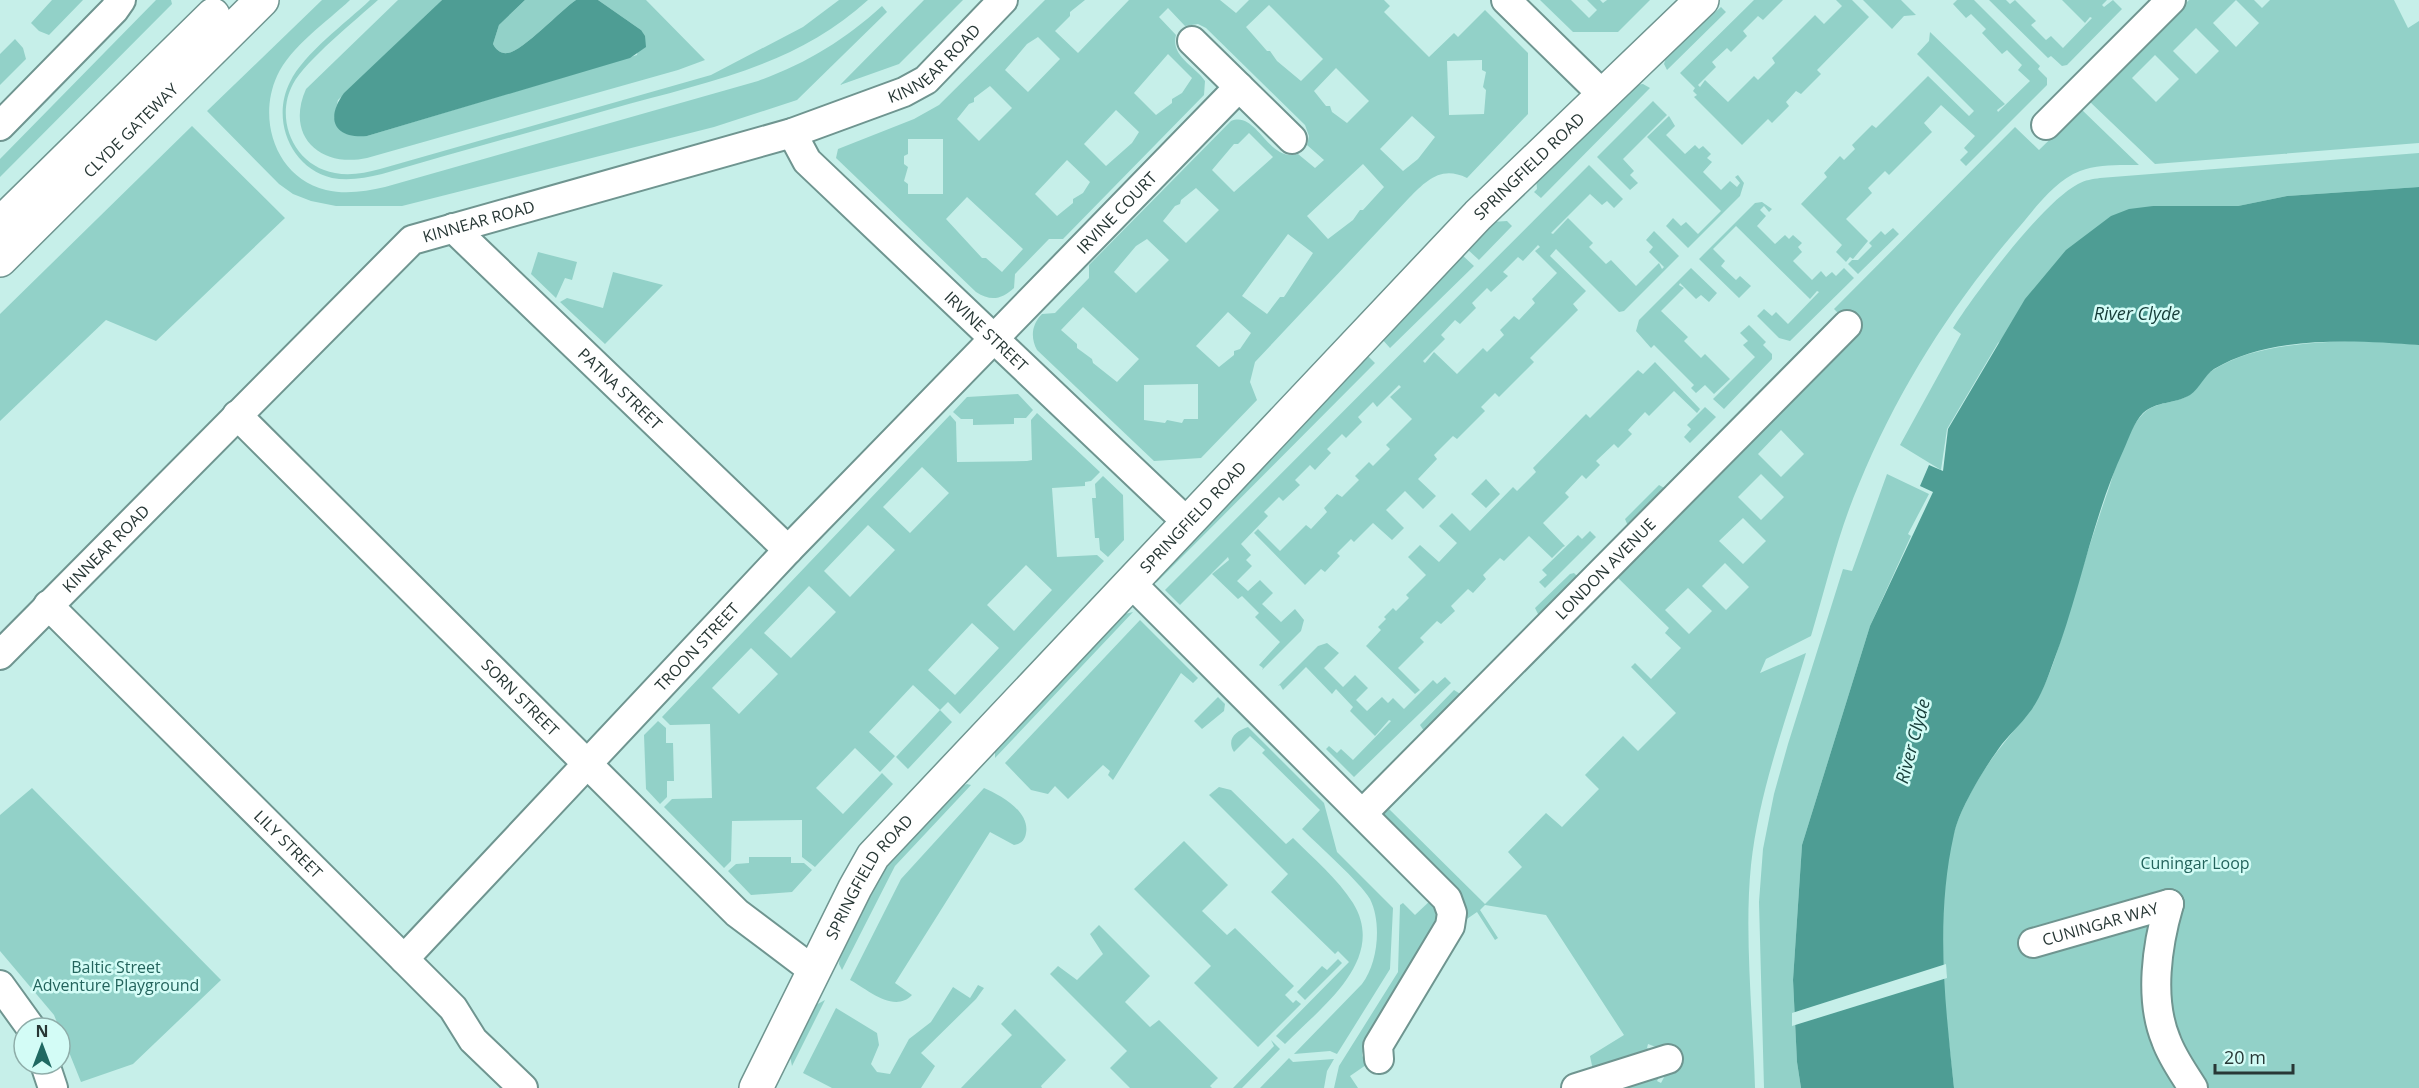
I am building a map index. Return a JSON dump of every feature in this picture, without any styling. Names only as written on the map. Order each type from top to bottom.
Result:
[{"type":"street","points":[[0,126],[114,10],[121,0]]},
{"type":"street","name":"CLYDE GATEWAY","points":[[0,224],[228,0]]},
{"type":"street","name":"CLYDE GATEWAY","points":[[0,260],[262,0]]},
{"type":"street","name":"KINNEAR ROAD","points":[[0,655],[409,243],[453,228],[792,133],[919,85],[1003,0]]},
{"type":"street","points":[[1506,0],[1602,94]]},
{"type":"street","name":"SPRINGFIELD ROAD","points":[[756,1088],[873,856],[1478,215],[1702,0]]},
{"type":"street","points":[[2046,125],[2171,0]]},
{"type":"street","points":[[1192,41],[1292,139]]},
{"type":"street","name":"IRVINE COURT","points":[[993,338],[1239,87]]},
{"type":"street","name":"IRVINE STREET","points":[[792,133],[807,161],[1188,523]]},
{"type":"street","name":"PATNA STREET","points":[[453,228],[788,550]]},
{"type":"street","name":"LONDON AVENUE","points":[[1363,813],[1847,326]]},
{"type":"street","name":"TROON STREET","points":[[404,959],[788,550],[993,338]]},
{"type":"street","name":"SORN STREET","points":[[237,415],[737,913],[814,970]]},
{"type":"street","points":[[1131,583],[1440,890],[1452,913],[1448,932],[1378,1046],[1379,1059]]},
{"type":"street","name":"LILY STREET","points":[[48,606],[453,1008],[478,1045],[520,1087]]},
{"type":"street","name":"CUNINGAR WAY","points":[[2033,943],[2169,904],[2158,960],[2160,1019],[2174,1058],[2193,1088]]},
{"type":"street","points":[[0,985],[22,1016]]},
{"type":"street","points":[[1576,1088],[1668,1059]]},
{"type":"green space","points":[[52,0],[83,0],[49,35],[39,31],[31,23]]},
{"type":"green space","points":[[156,0],[171,0],[172,4],[0,177],[0,159]]},
{"type":"green space","points":[[322,0],[350,0],[310,35],[283,65],[271,93],[269,111],[275,145],[283,160],[294,173],[326,190],[341,192],[385,187],[758,81],[824,50],[854,30],[882,6],[887,12],[797,100],[714,127],[402,206],[336,206],[311,201],[293,194],[279,184],[207,111]]},
{"type":"green space","points":[[370,0],[378,0],[332,40],[299,74],[288,98],[287,126],[299,151],[308,161],[321,169],[335,173],[358,174],[380,169],[711,75],[803,27],[839,0],[868,0],[840,23],[810,42],[747,70],[382,174],[357,179],[332,178],[317,173],[295,153],[284,126],[285,96],[296,71],[305,60]]},
{"type":"green space","points":[[398,0],[442,0],[338,100],[334,118],[367,136],[637,55],[641,30],[598,0],[646,0],[705,60],[678,70],[367,158],[350,160],[322,153],[311,145],[300,121],[306,89]]},
{"type":"green space","points":[[525,0],[576,0],[515,51],[508,53],[497,50],[493,44],[499,25]]},
{"type":"green space","points":[[924,0],[963,0],[899,64],[840,85]]},
{"type":"green space","points":[[1045,0],[1085,0],[1070,12],[1070,16],[1055,31],[1078,53],[1129,0],[1220,0],[1236,13],[1249,0],[1384,0],[1390,6],[1384,12],[1429,57],[1454,33],[1458,37],[1485,10],[1528,53],[1528,114],[1467,178],[1458,174],[1442,174],[1428,181],[1409,198],[1255,362],[1250,382],[1257,400],[1201,458],[1154,461],[1037,350],[1033,340],[1034,326],[1042,314],[1055,313],[1089,278],[1089,265],[1231,121],[1240,120],[1248,123],[1270,145],[1288,155],[1298,154],[1315,168],[1324,160],[1307,145],[1309,136],[1305,125],[1206,28],[1198,24],[1185,26],[1168,8],[1159,17],[1176,35],[1175,42],[1180,55],[1205,81],[1204,95],[1063,239],[1049,239],[1015,274],[1014,288],[1001,297],[991,298],[976,292],[836,158],[838,149],[914,119],[939,105]],"holes":[[[1269,5],[1323,59],[1301,81],[1277,61],[1270,51],[1267,51],[1246,27]],[[1038,37],[1060,59],[1028,92],[1005,70],[1027,44]],[[1168,54],[1192,78],[1182,93],[1172,99],[1172,103],[1156,115],[1134,93]],[[1482,60],[1482,70],[1486,72],[1483,87],[1486,90],[1484,114],[1449,115],[1447,61]],[[1336,68],[1369,101],[1347,123],[1332,112],[1330,106],[1326,106],[1314,91]],[[990,86],[1012,108],[979,141],[957,119],[969,104]],[[1116,110],[1139,132],[1132,143],[1106,166],[1084,144]],[[1412,116],[1435,137],[1418,159],[1403,171],[1380,149]],[[1249,133],[1273,157],[1234,192],[1212,170],[1234,144],[1238,144]],[[908,139],[943,139],[943,194],[908,194],[908,184],[904,181],[908,167],[904,164],[904,156],[908,154]],[[1067,160],[1090,182],[1083,193],[1073,199],[1073,203],[1057,216],[1035,194]],[[1363,164],[1384,187],[1353,220],[1328,239],[1307,216]],[[1196,188],[1219,210],[1186,243],[1163,221],[1175,206]],[[967,197],[1023,249],[1002,272],[986,258],[982,258],[946,219]],[[1288,234],[1313,253],[1284,297],[1280,297],[1267,314],[1242,296]],[[1147,239],[1169,260],[1136,293],[1114,272],[1136,246]],[[1083,307],[1139,359],[1117,382],[1093,363],[1092,359],[1077,348],[1077,344],[1061,330]],[[1228,312],[1251,333],[1240,349],[1234,351],[1234,355],[1219,367],[1196,346]],[[1198,384],[1198,419],[1184,419],[1182,423],[1167,420],[1165,423],[1144,420],[1144,385]]]},
{"type":"green space","points":[[1540,0],[1571,0],[1589,18],[1597,10],[1587,0],[1600,0],[1603,3],[1607,0],[1650,0],[1618,32],[1573,32]]},
{"type":"green space","points":[[1754,0],[1783,0],[1763,20],[1758,16],[1743,31],[1747,36],[1731,52],[1727,48],[1712,62],[1716,67],[1698,85],[1700,87],[1705,80],[1728,102],[1754,76],[1758,80],[1775,63],[1772,58],[1815,15],[1824,24],[1842,6],[1836,0],[1852,0],[1869,17],[1817,70],[1821,74],[1801,94],[1796,91],[1786,102],[1789,106],[1772,123],[1768,119],[1742,145],[1694,97],[1697,95],[1693,91],[1695,88],[1680,73]]},
{"type":"green space","points":[[1863,0],[1901,0],[1916,15],[1904,16],[1892,29]]},
{"type":"green space","points":[[1957,0],[1974,0],[2040,66],[2038,69],[2047,78],[2047,85],[1966,166],[1960,160],[1968,152],[1964,148],[1975,136],[1941,105],[1924,123],[1932,132],[1889,175],[1885,171],[1868,188],[1872,193],[1846,219],[1868,241],[1853,259],[1850,257],[1846,262],[1836,252],[1842,245],[1801,204],[1827,177],[1824,173],[1840,156],[1844,160],[1855,149],[1852,145],[1872,125],[1876,128],[1928,76],[1969,116],[1974,111],[1917,54],[1929,41],[1930,32],[2005,104],[1997,110],[1998,112],[2030,81],[2018,70],[2022,65],[2007,50],[2002,54],[1982,33],[1986,29],[1971,14],[1966,18],[1953,4]]},
{"type":"green space","points":[[1989,0],[2006,0],[2010,4],[2015,0],[2036,21],[2031,25],[2046,40],[2051,36],[2063,48],[2092,18],[2090,17],[2085,23],[2062,0],[2107,0],[2102,5],[2104,7],[2113,0],[2122,9],[2067,65],[2062,66],[2051,56],[2048,58]]},
{"type":"green space","points":[[2189,0],[2236,0],[2254,0],[2262,8],[2270,0],[2394,0],[2408,28],[2419,21],[2419,143],[2155,164],[2089,101]],"holes":[[[2236,0],[2259,23],[2236,47],[2213,23]],[[2196,28],[2219,51],[2196,74],[2173,51]],[[2155,55],[2179,79],[2156,102],[2132,78]]]},
{"type":"green space","points":[[1721,7],[1726,12],[1667,70],[1664,64],[1667,54]]},
{"type":"green space","points":[[15,39],[23,48],[26,59],[0,85],[0,54]]},
{"type":"green space","points":[[1643,84],[1650,88],[1541,198],[1534,192],[1537,189],[1536,177],[1635,85]]},
{"type":"green space","points":[[1653,101],[1667,115],[1623,159],[1634,171],[1630,175],[1638,183],[1630,190],[1597,157]]},
{"type":"green space","points":[[2081,109],[2139,165],[2094,167],[2080,171],[2061,182],[2036,207],[1968,291],[1926,353],[1874,450],[1845,521],[1811,636],[1766,659],[1760,673],[1806,653],[1766,784],[1751,865],[1748,919],[1755,1088],[1602,1088],[1663,1070],[1657,1081],[1661,1083],[1670,1066],[1664,1050],[1648,1044],[1647,1048],[1659,1052],[1594,1075],[1590,1056],[1624,1035],[1546,915],[1485,905],[1480,910],[1498,938],[1495,940],[1477,912],[1464,921],[1382,816],[1389,809],[1485,904],[1522,867],[1508,852],[1546,813],[1562,827],[1599,789],[1585,775],[1623,736],[1638,751],[1676,713],[1631,667],[1635,663],[1651,679],[1681,648],[1665,633],[1669,628],[1615,575],[1649,540],[1652,543],[1682,513],[1680,510],[1711,478],[1714,481],[1746,449],[1744,446],[1857,332],[1834,309],[2015,127],[2039,150]],"holes":[[[1781,430],[1804,454],[1781,477],[1758,454]],[[1761,474],[1784,497],[1761,520],[1738,497]],[[1743,518],[1766,541],[1743,564],[1719,541]],[[1725,563],[1749,587],[1726,610],[1702,586]],[[1688,588],[1712,611],[1689,634],[1665,610]]]},
{"type":"green space","points":[[1669,116],[1675,126],[1666,135],[1685,154],[1695,145],[1699,149],[1703,146],[1711,154],[1707,158],[1712,162],[1703,172],[1721,190],[1730,181],[1737,187],[1740,183],[1735,177],[1738,175],[1744,183],[1740,196],[1688,248],[1666,226],[1673,218],[1681,226],[1686,222],[1698,234],[1721,211],[1647,137]]},
{"type":"green space","points":[[192,126],[285,218],[156,341],[106,320],[0,421],[0,314]]},
{"type":"green space","points":[[2419,153],[2419,187],[2287,196],[2238,206],[2153,206],[1998,343],[1947,429],[1941,470],[1900,445],[1961,334],[1953,328],[1963,312],[2029,228],[2063,194],[2078,184],[2100,178]]},
{"type":"green space","points":[[1589,165],[1623,199],[1614,208],[1607,201],[1602,205],[1590,194],[1551,233],[1553,234],[1568,218],[1593,243],[1589,247],[1606,264],[1611,260],[1636,286],[1659,263],[1662,269],[1664,267],[1649,252],[1653,247],[1646,240],[1654,231],[1679,256],[1624,311],[1619,312],[1556,249],[1550,256],[1586,291],[1573,304],[1578,310],[1530,358],[1534,362],[1499,397],[1495,393],[1481,407],[1485,411],[1457,439],[1453,436],[1434,455],[1437,459],[1418,479],[1436,496],[1423,509],[1405,491],[1386,510],[1404,528],[1392,540],[1373,523],[1354,542],[1351,539],[1337,553],[1340,556],[1325,572],[1321,569],[1305,585],[1254,533],[1258,529],[1280,551],[1306,525],[1311,529],[1327,512],[1324,508],[1337,494],[1342,497],[1359,480],[1355,476],[1369,462],[1373,466],[1390,449],[1386,445],[1412,419],[1390,397],[1401,387],[1399,385],[1377,407],[1373,402],[1358,417],[1362,422],[1346,438],[1342,434],[1327,449],[1331,453],[1315,470],[1310,465],[1295,480],[1300,485],[1283,501],[1279,497],[1264,512],[1268,516],[1241,544],[1251,555],[1246,560],[1252,566],[1237,581],[1248,591],[1260,580],[1273,593],[1262,604],[1281,622],[1295,609],[1304,620],[1301,631],[1262,670],[1263,668],[1259,665],[1280,642],[1255,617],[1259,613],[1242,596],[1238,599],[1212,574],[1229,560],[1228,557],[1180,605],[1165,590]],"holes":[[[1538,245],[1540,247],[1535,251],[1557,273],[1532,299],[1535,303],[1519,320],[1514,316],[1500,330],[1504,335],[1487,352],[1483,348],[1457,374],[1434,352],[1425,363],[1423,361],[1445,339],[1441,335],[1455,320],[1460,324],[1476,308],[1472,303],[1487,288],[1491,292],[1508,276],[1503,272],[1518,257],[1523,261]]]},
{"type":"green space","points":[[1762,202],[1772,209],[1769,212],[1764,206],[1760,210],[1766,216],[1757,226],[1775,244],[1785,235],[1789,239],[1793,235],[1802,243],[1798,247],[1802,252],[1793,261],[1812,280],[1821,271],[1826,277],[1832,272],[1836,276],[1844,268],[1854,278],[1790,341],[1779,338],[1757,316],[1764,309],[1772,316],[1776,312],[1788,324],[1819,292],[1817,291],[1810,299],[1736,226],[1713,249],[1725,261],[1721,266],[1736,280],[1740,276],[1751,286],[1739,298],[1699,259],[1755,203]]},
{"type":"green space","points":[[1507,221],[1512,226],[1479,260],[1466,248],[1491,222]]},
{"type":"green space","points":[[1893,228],[1899,234],[1858,274],[1848,264],[1852,260],[1858,260],[1872,246],[1869,243],[1881,231],[1885,235]]},
{"type":"green space","points":[[538,252],[577,262],[572,280],[565,278],[556,298],[531,274]]},
{"type":"green space","points":[[1461,254],[1474,266],[1390,348],[1381,338]]},
{"type":"green space","points":[[1691,268],[1717,293],[1709,302],[1701,295],[1696,299],[1680,283],[1679,285],[1684,288],[1661,311],[1688,337],[1684,341],[1701,358],[1705,354],[1730,379],[1714,394],[1705,385],[1696,393],[1691,388],[1694,385],[1654,345],[1651,348],[1636,331],[1639,320]]},
{"type":"green space","points":[[613,272],[663,285],[605,344],[560,302],[567,298],[603,308]]},
{"type":"green space","points":[[1749,325],[1766,342],[1763,345],[1772,354],[1772,359],[1724,409],[1713,399],[1755,357],[1743,345],[1748,341],[1740,333]]},
{"type":"green space","name":"Cuningar Loop","points":[[2369,340],[2419,345],[2419,1088],[1954,1088],[1944,992],[1942,927],[1947,863],[1954,832],[1963,809],[1982,774],[1996,752],[2030,710],[2048,677],[2116,467],[2131,430],[2147,410],[2184,397],[2196,389],[2213,370],[2230,361],[2269,349],[2309,343]]},
{"type":"green space","points":[[1366,354],[1375,363],[1156,583],[1159,575]]},
{"type":"green space","points":[[1655,362],[1700,409],[1697,413],[1674,391],[1649,416],[1645,412],[1628,430],[1632,434],[1618,448],[1614,444],[1596,461],[1600,465],[1586,479],[1582,475],[1565,493],[1569,497],[1543,523],[1565,546],[1552,558],[1529,536],[1504,561],[1500,558],[1483,575],[1486,579],[1473,593],[1468,589],[1451,606],[1455,611],[1441,624],[1437,621],[1420,638],[1424,642],[1398,668],[1420,690],[1415,694],[1366,646],[1381,630],[1378,627],[1386,619],[1384,617],[1393,608],[1396,611],[1409,598],[1406,595],[1426,575],[1408,557],[1420,545],[1439,562],[1457,543],[1439,526],[1452,513],[1470,531],[1513,487],[1517,491],[1536,472],[1533,468],[1586,414],[1590,418],[1638,370],[1643,374]]},
{"type":"green space","points":[[1018,394],[1033,410],[1026,418],[1014,418],[1014,424],[973,425],[973,419],[961,419],[953,412],[967,397]]},
{"type":"green space","points":[[1705,407],[1716,417],[1690,443],[1684,437],[1691,429],[1687,425]]},
{"type":"green space","points":[[1037,413],[1100,472],[1091,481],[1085,482],[1085,486],[1052,488],[1057,557],[1097,555],[1104,561],[960,714],[948,702],[940,710],[913,685],[869,732],[895,756],[880,772],[855,748],[816,788],[843,814],[882,773],[893,784],[815,867],[802,857],[802,820],[732,821],[731,861],[724,868],[664,807],[672,799],[712,798],[710,724],[670,725],[662,717],[950,415],[956,422],[957,462],[1027,461],[1032,460],[1031,420]],"holes":[[[922,467],[949,493],[910,533],[883,507]],[[868,525],[895,550],[850,597],[824,571]],[[1026,565],[1052,590],[1014,631],[987,605]],[[809,586],[836,612],[791,658],[764,633]],[[972,623],[999,648],[955,695],[928,670]],[[751,648],[778,674],[739,714],[712,688]]]},
{"type":"green space","points":[[1887,474],[1929,494],[1908,534],[1911,536],[1870,626],[1802,845],[1793,980],[1797,1062],[1801,1088],[1764,1088],[1759,902],[1763,849],[1774,794],[1843,569],[1852,571]]},
{"type":"green space","points":[[1103,476],[1123,495],[1124,540],[1108,557],[1100,550],[1099,538],[1095,538],[1092,498],[1096,498],[1095,484]]},
{"type":"green space","points":[[1486,479],[1500,494],[1486,508],[1471,494]]},
{"type":"green space","points":[[1659,485],[1666,489],[1628,526],[1625,519]]},
{"type":"green space","points":[[1590,531],[1596,537],[1545,588],[1539,582],[1547,575],[1542,570],[1578,535],[1582,539]]},
{"type":"green space","points":[[1574,573],[1578,577],[1539,616],[1535,608],[1570,574]]},
{"type":"green space","points":[[1133,612],[995,758],[995,751],[1121,615]]},
{"type":"green space","points":[[1140,620],[1198,678],[1193,683],[1181,673],[1113,780],[1108,775],[1110,771],[1103,765],[1068,799],[1055,786],[1048,794],[1031,790],[1005,763]]},
{"type":"green space","points":[[1327,643],[1339,653],[1324,668],[1343,687],[1355,675],[1368,688],[1356,700],[1367,711],[1382,697],[1388,703],[1393,698],[1404,709],[1433,680],[1437,684],[1445,677],[1451,683],[1354,777],[1326,749],[1329,746],[1337,753],[1341,749],[1353,760],[1391,721],[1389,720],[1375,736],[1350,711],[1353,707],[1336,689],[1332,694],[1306,667],[1283,690],[1280,685],[1278,686],[1318,646]]},
{"type":"green space","points":[[1454,690],[1462,695],[1427,731],[1424,731],[1420,725]]},
{"type":"green space","points":[[1218,697],[1225,704],[1224,711],[1202,729],[1194,721]]},
{"type":"green space","points":[[940,710],[952,722],[908,769],[896,757]]},
{"type":"green space","points":[[658,721],[666,728],[666,743],[673,743],[674,781],[667,781],[667,797],[660,804],[646,789],[644,735]]},
{"type":"green space","points":[[1248,727],[1324,803],[1337,852],[1393,908],[1390,969],[1337,1054],[1330,1051],[1294,1054],[1362,984],[1367,975],[1375,954],[1377,931],[1374,909],[1370,899],[1357,883],[1302,829],[1320,810],[1262,753],[1265,750],[1250,736],[1234,752],[1232,739]]},
{"type":"green space","points":[[971,785],[895,866],[842,970],[839,964],[840,954],[888,862],[960,787]]},
{"type":"green space","points":[[1219,787],[1231,790],[1286,844],[1293,838],[1340,886],[1353,903],[1362,924],[1362,944],[1356,963],[1345,981],[1331,999],[1285,1044],[1276,1036],[1349,962],[1338,951],[1335,954],[1271,892],[1288,874],[1209,795]]},
{"type":"green space","name":"Baltic Street Adventure Playground","points":[[32,788],[221,980],[133,1064],[81,1082],[72,1060],[72,1016],[54,1016],[0,951],[0,815]]},
{"type":"green space","points":[[984,788],[998,795],[1019,811],[1026,825],[1024,840],[1014,845],[990,832],[895,983],[912,995],[897,1002],[872,994],[850,980],[901,879]]},
{"type":"green space","points":[[1184,841],[1228,885],[1202,911],[1227,935],[1235,928],[1294,986],[1285,995],[1293,1003],[1296,1000],[1301,1004],[1258,1047],[1194,983],[1211,966],[1134,889]]},
{"type":"green space","points":[[749,857],[791,857],[791,863],[804,863],[812,870],[792,892],[751,895],[728,871],[736,864],[749,863]]},
{"type":"green space","points":[[1432,899],[1436,904],[1438,921],[1366,1040],[1362,1055],[1366,1065],[1350,1076],[1358,1088],[1334,1088],[1339,1066],[1398,972],[1400,905],[1403,903],[1415,915]]},
{"type":"green space","points":[[1099,925],[1150,976],[1125,1002],[1150,1027],[1159,1020],[1218,1078],[1210,1086],[1212,1088],[1130,1088],[1110,1068],[1127,1051],[1050,974],[1058,966],[1077,980],[1103,954],[1090,934]]},
{"type":"green space","points":[[1338,959],[1342,963],[1305,1000],[1297,992],[1322,966],[1327,970]]},
{"type":"green space","points":[[978,985],[984,988],[976,999],[921,1053],[935,1066],[921,1088],[832,1088],[803,1073],[836,1008],[877,1033],[879,1045],[871,1064],[877,1072],[890,1074],[909,1039],[931,1022],[953,987],[970,998]]},
{"type":"green space","points":[[825,1000],[792,1066],[790,1056],[814,1006]]},
{"type":"green space","points":[[1015,1009],[1066,1060],[1041,1086],[1042,1088],[961,1088],[1012,1035],[1001,1024]]},
{"type":"green space","points":[[1271,1040],[1280,1049],[1242,1088],[1233,1088],[1274,1046]]},
{"type":"green space","points":[[1289,1058],[1293,1062],[1334,1059],[1327,1071],[1324,1088],[1260,1088]]},
{"type":"water","points":[[442,0],[525,0],[499,25],[493,44],[503,53],[515,51],[576,0],[598,0],[641,30],[645,36],[646,47],[630,58],[367,136],[356,136],[340,131],[334,119],[338,102],[344,93]]},
{"type":"water","name":"River Clyde","points":[[2419,187],[2419,345],[2341,341],[2287,345],[2261,350],[2214,369],[2190,395],[2148,409],[2134,425],[2103,502],[2071,610],[2043,689],[2033,708],[2002,744],[1981,775],[1967,800],[1954,834],[1948,866],[1943,929],[1945,992],[1954,1088],[1801,1088],[1797,1062],[1793,980],[1802,845],[1870,626],[1933,492],[1920,486],[1929,465],[1943,471],[1948,429],[2025,299],[2066,250],[2111,216],[2129,209],[2153,206],[2238,206],[2287,196]]},
{"type":"pier","points":[[1946,964],[1947,978],[1792,1026],[1792,1013]]}]
